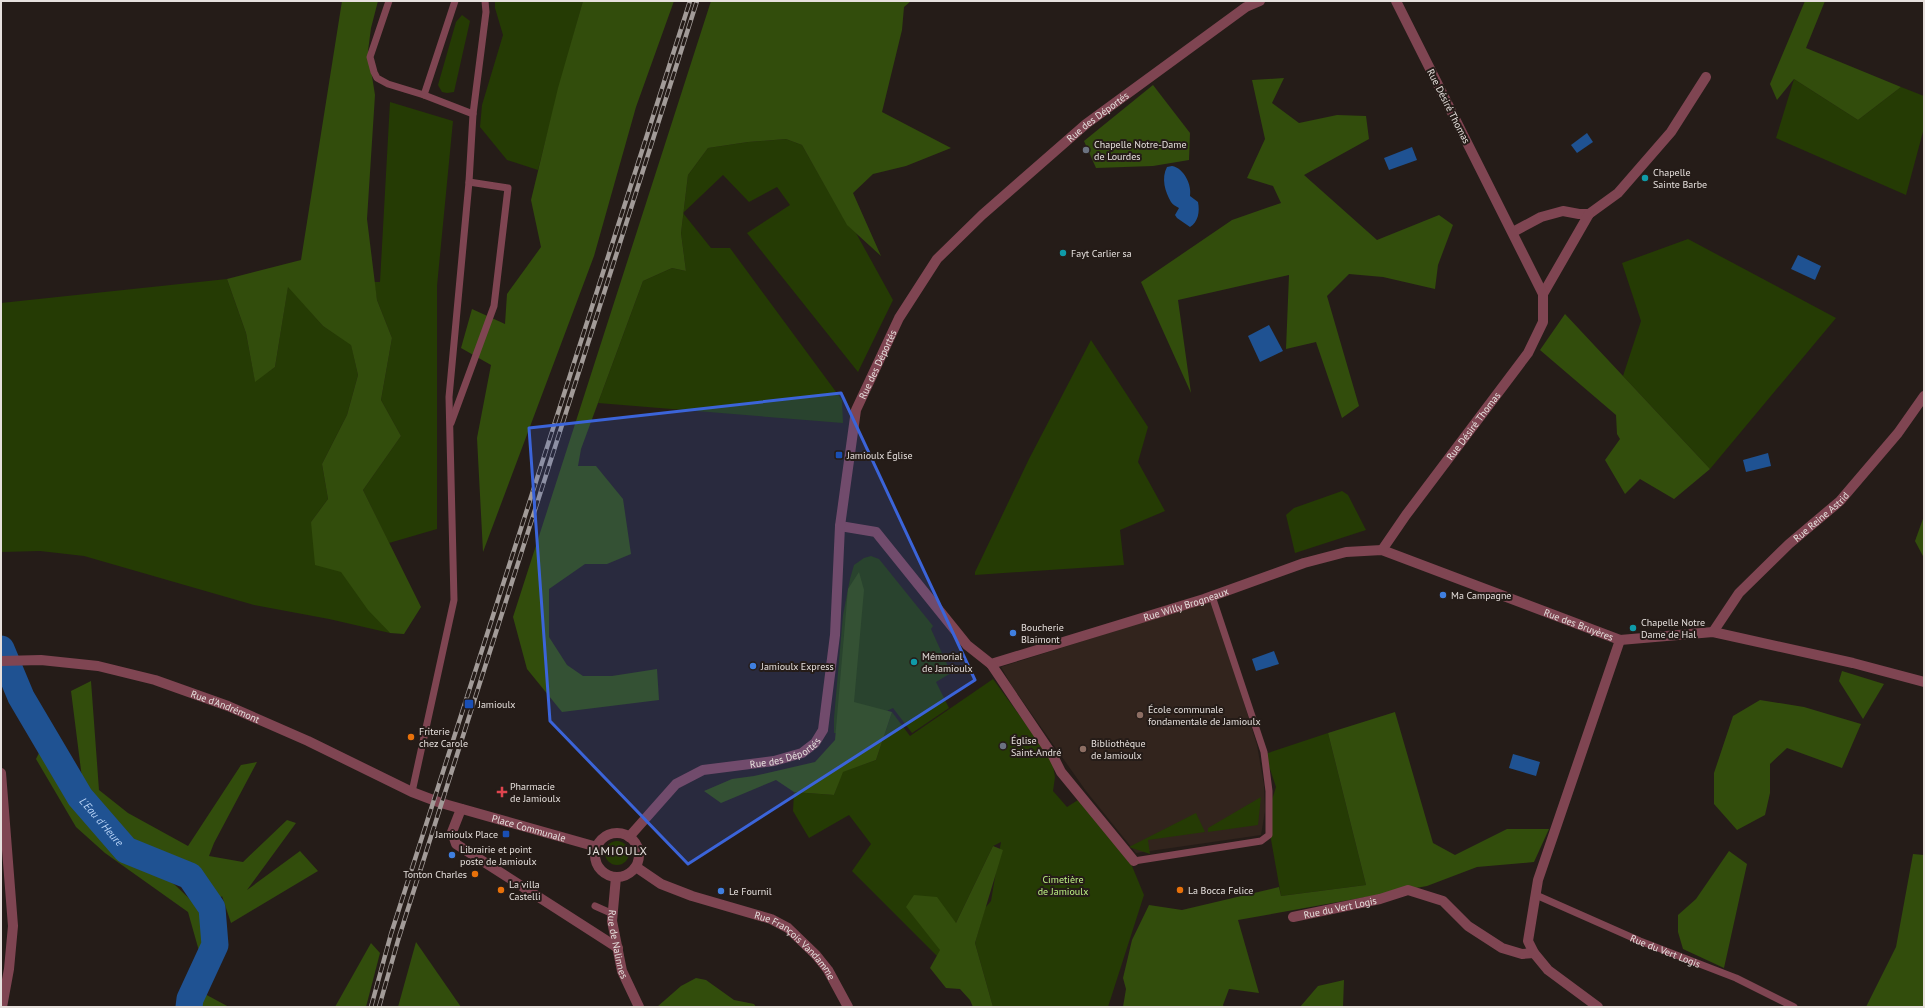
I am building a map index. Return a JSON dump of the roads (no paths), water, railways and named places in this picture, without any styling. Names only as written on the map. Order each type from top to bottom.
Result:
[{"type":"street","name":"Rue des Déportés","points":[[629,837],[676,784],[703,770],[774,761],[802,753],[815,743],[823,730],[835,635],[840,526],[856,410],[899,318],[937,259],[982,215],[1086,124],[1246,4],[1260,1]]},
{"type":"street","name":"Rue Désiré Thomas","points":[[1382,550],[1406,514],[1528,353],[1543,322],[1543,294],[1396,1]]},
{"type":"street","name":"Rue Désiré Thomas","points":[[1543,294],[1589,214],[1618,193],[1671,132],[1706,77]]},
{"type":"street","points":[[1513,232],[1542,217],[1563,211],[1589,214]]},
{"type":"street","name":"Rue Reine Astrid","points":[[1713,632],[1739,593],[1789,544],[1840,501],[1898,433],[1924,396]]},
{"type":"street","points":[[840,526],[876,532],[967,645],[991,664],[1053,756],[1060,772],[1134,861]]},
{"type":"street","name":"Rue Willy Brogneaux","points":[[991,664],[1212,596],[1304,563],[1346,552],[1382,550]]},
{"type":"street","name":"Rue des Bruyères","points":[[1382,550],[1620,640],[1713,632],[1853,662],[1924,682]]},
{"type":"street","points":[[1598,1007],[1548,970],[1534,953],[1528,941],[1538,880],[1620,640]]},
{"type":"street","name":"Rue d'Andrémont","points":[[1,661],[41,660],[105,668],[155,680],[228,706],[308,741],[412,792],[435,800]]},
{"type":"street","points":[[1,773],[13,926],[10,969],[2,1007]]},
{"type":"street","name":"Place Communale","points":[[435,800],[461,809],[597,847]]},
{"type":"street","points":[[461,809],[452,832],[456,844],[618,948]]},
{"type":"street","points":[[616,833],[629,837],[634,840],[639,853],[636,867],[627,875],[616,877],[606,874],[598,866],[595,855],[597,847],[604,838],[616,833]]},
{"type":"street","name":"Rue François Vandamme","points":[[636,867],[661,884],[724,907],[770,919],[788,928],[816,955],[828,970],[848,1007]]},
{"type":"street","name":"Rue de Nalinnes","points":[[616,877],[612,922],[622,971],[639,1007]]},
{"type":"street","name":"Rue du Vert Logis","points":[[1293,917],[1380,899],[1408,890],[1443,901],[1468,926],[1502,948],[1522,954],[1534,953]]},
{"type":"lane","points":[[389,1],[370,57],[377,78],[388,84],[424,95],[473,114]]},
{"type":"lane","points":[[424,95],[454,1]]},
{"type":"lane","points":[[412,792],[454,600],[449,398],[469,182],[473,114],[486,12],[485,1]]},
{"type":"lane","points":[[450,427],[494,306],[508,188],[469,182]]},
{"type":"lane","points":[[1134,861],[1261,841],[1268,835],[1269,791],[1264,752],[1212,596]]},
{"type":"lane","name":"Rue du Vert Logis","points":[[1536,895],[1640,940],[1736,978],[1794,1007]]},
{"type":"lane","points":[[595,906],[613,914]]},
{"type":"water","points":[[1587,133],[1593,142],[1577,153],[1571,145]]},
{"type":"water","points":[[1412,147],[1417,160],[1389,170],[1384,158]]},
{"type":"water","points":[[1167,167],[1176,167],[1183,173],[1190,187],[1190,196],[1198,202],[1198,216],[1193,225],[1190,227],[1177,218],[1175,215],[1179,208],[1171,202],[1167,194],[1164,176]]},
{"type":"water","points":[[1798,255],[1821,266],[1815,280],[1791,269]]},
{"type":"water","points":[[1269,325],[1283,351],[1260,362],[1248,336]]},
{"type":"water","points":[[1768,453],[1771,466],[1746,472],[1743,460]]},
{"type":"water","points":[[1274,651],[1279,664],[1256,671],[1252,659]]},
{"type":"water","points":[[1513,754],[1540,762],[1536,776],[1509,768]]},
{"type":"waterway","name":"L'Eau d'Heure","points":[[1,649],[21,697],[80,797],[126,850],[190,876],[212,908],[215,945],[190,999],[189,1007]]},
{"type":"railway","points":[[371,1007],[391,934],[690,1]]},
{"type":"railway","points":[[379,1007],[399,937],[697,1]]},
{"type":"place","name":"Chapelle Notre-Dame de Lourdes","points":[[1086,150]]},
{"type":"place","name":"Chapelle Sainte Barbe","points":[[1645,178]]},
{"type":"place","name":"Fayt Carlier sa","points":[[1063,253]]},
{"type":"place","name":"Jamioulx Église","points":[[839,455]]},
{"type":"place","name":"Ma Campagne","points":[[1443,595]]},
{"type":"place","name":"Chapelle Notre Dame de Hal","points":[[1633,628]]},
{"type":"place","name":"Boucherie Blaimont","points":[[1013,633]]},
{"type":"place","name":"Mémorial de Jamioulx","points":[[914,662]]},
{"type":"place","name":"Jamioulx Express","points":[[753,666]]},
{"type":"place","name":"Jamioulx","points":[[469,704]]},
{"type":"place","name":"École communale fondamentale de Jamioulx","points":[[1140,715]]},
{"type":"place","name":"Friterie chez Carole","points":[[411,737]]},
{"type":"place","name":"Église Saint-André","points":[[1003,746]]},
{"type":"place","name":"Bibliothèque de Jamioulx","points":[[1083,749]]},
{"type":"place","name":"Pharmacie de Jamioulx","points":[[502,792]]},
{"type":"place","name":"Jamioulx Place","points":[[506,834]]},
{"type":"place","name":"Librairie et point poste de Jamioulx","points":[[452,855]]},
{"type":"place","name":"Tonton Charles","points":[[475,874]]},
{"type":"place","name":"La villa Castelli","points":[[501,890]]},
{"type":"place","name":"La Bocca Felice","points":[[1180,890]]},
{"type":"place","name":"Le Fournil","points":[[721,891]]},
{"type":"district","name":"JAMIOULX","points":[[618,851]]},
{"type":"park label","name":"Cimetière de Jamioulx","points":[[1063,884]]}]
